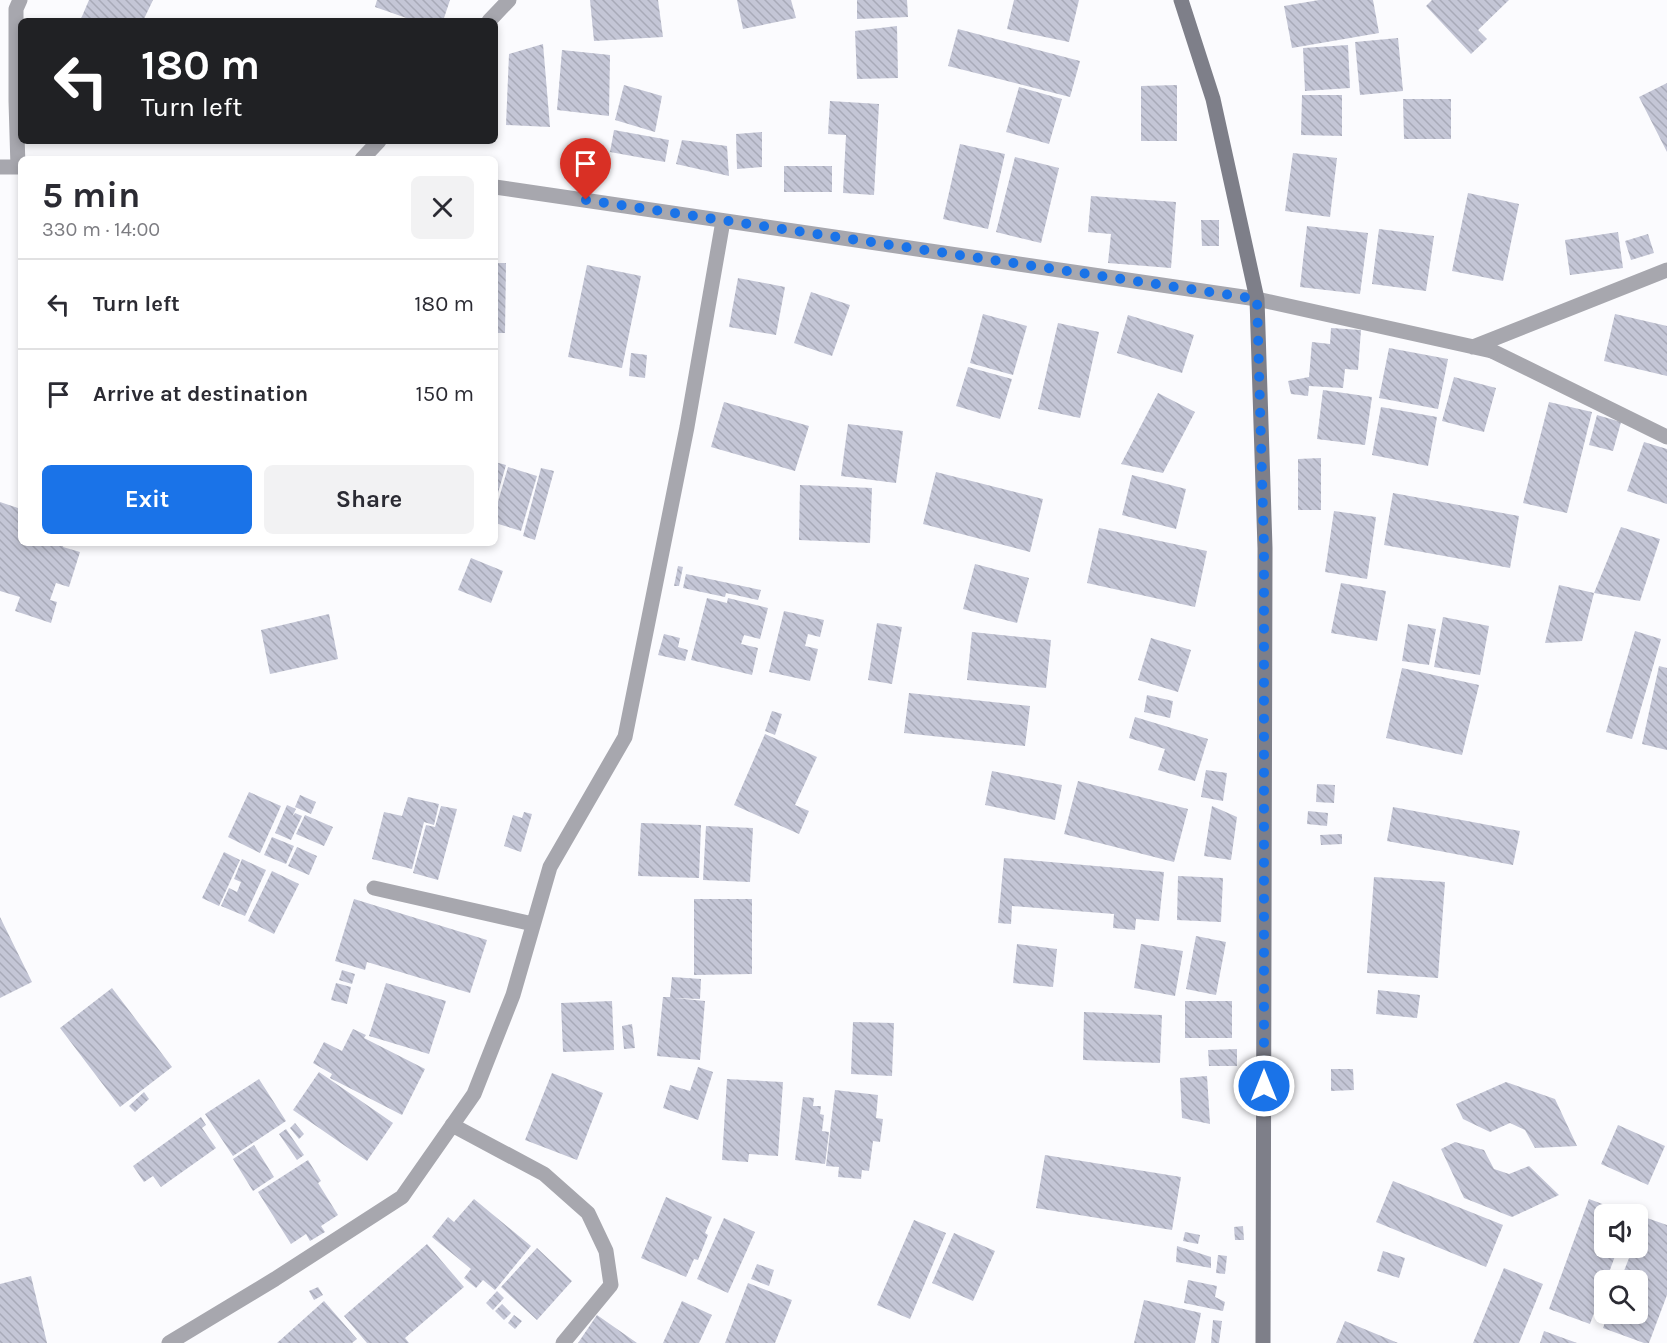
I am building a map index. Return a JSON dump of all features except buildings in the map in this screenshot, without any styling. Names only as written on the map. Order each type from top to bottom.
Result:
[{"type":"main road","points":[[1181,0],[1213,99],[1257,299],[1264,548],[1263,1343]]},
{"type":"street","points":[[18,156],[16,9],[20,0]]},
{"type":"street","points":[[492,18],[509,0]]},
{"type":"street","points":[[365,156],[376,144]]},
{"type":"street","points":[[0,167],[18,167]]},
{"type":"street","points":[[498,187],[1257,299],[1492,351],[1667,437]]},
{"type":"street","points":[[169,1343],[275,1279],[402,1197],[474,1094],[513,995],[550,867],[625,737],[687,427],[723,221]]},
{"type":"street","points":[[1473,347],[1667,270]]},
{"type":"street","points":[[374,888],[533,924]]},
{"type":"street","points":[[452,1125],[544,1174],[588,1213],[606,1251],[611,1285],[563,1343]]},
{"type":"route","points":[[586,200],[1257,299],[1264,548],[1264,1086]]}]
